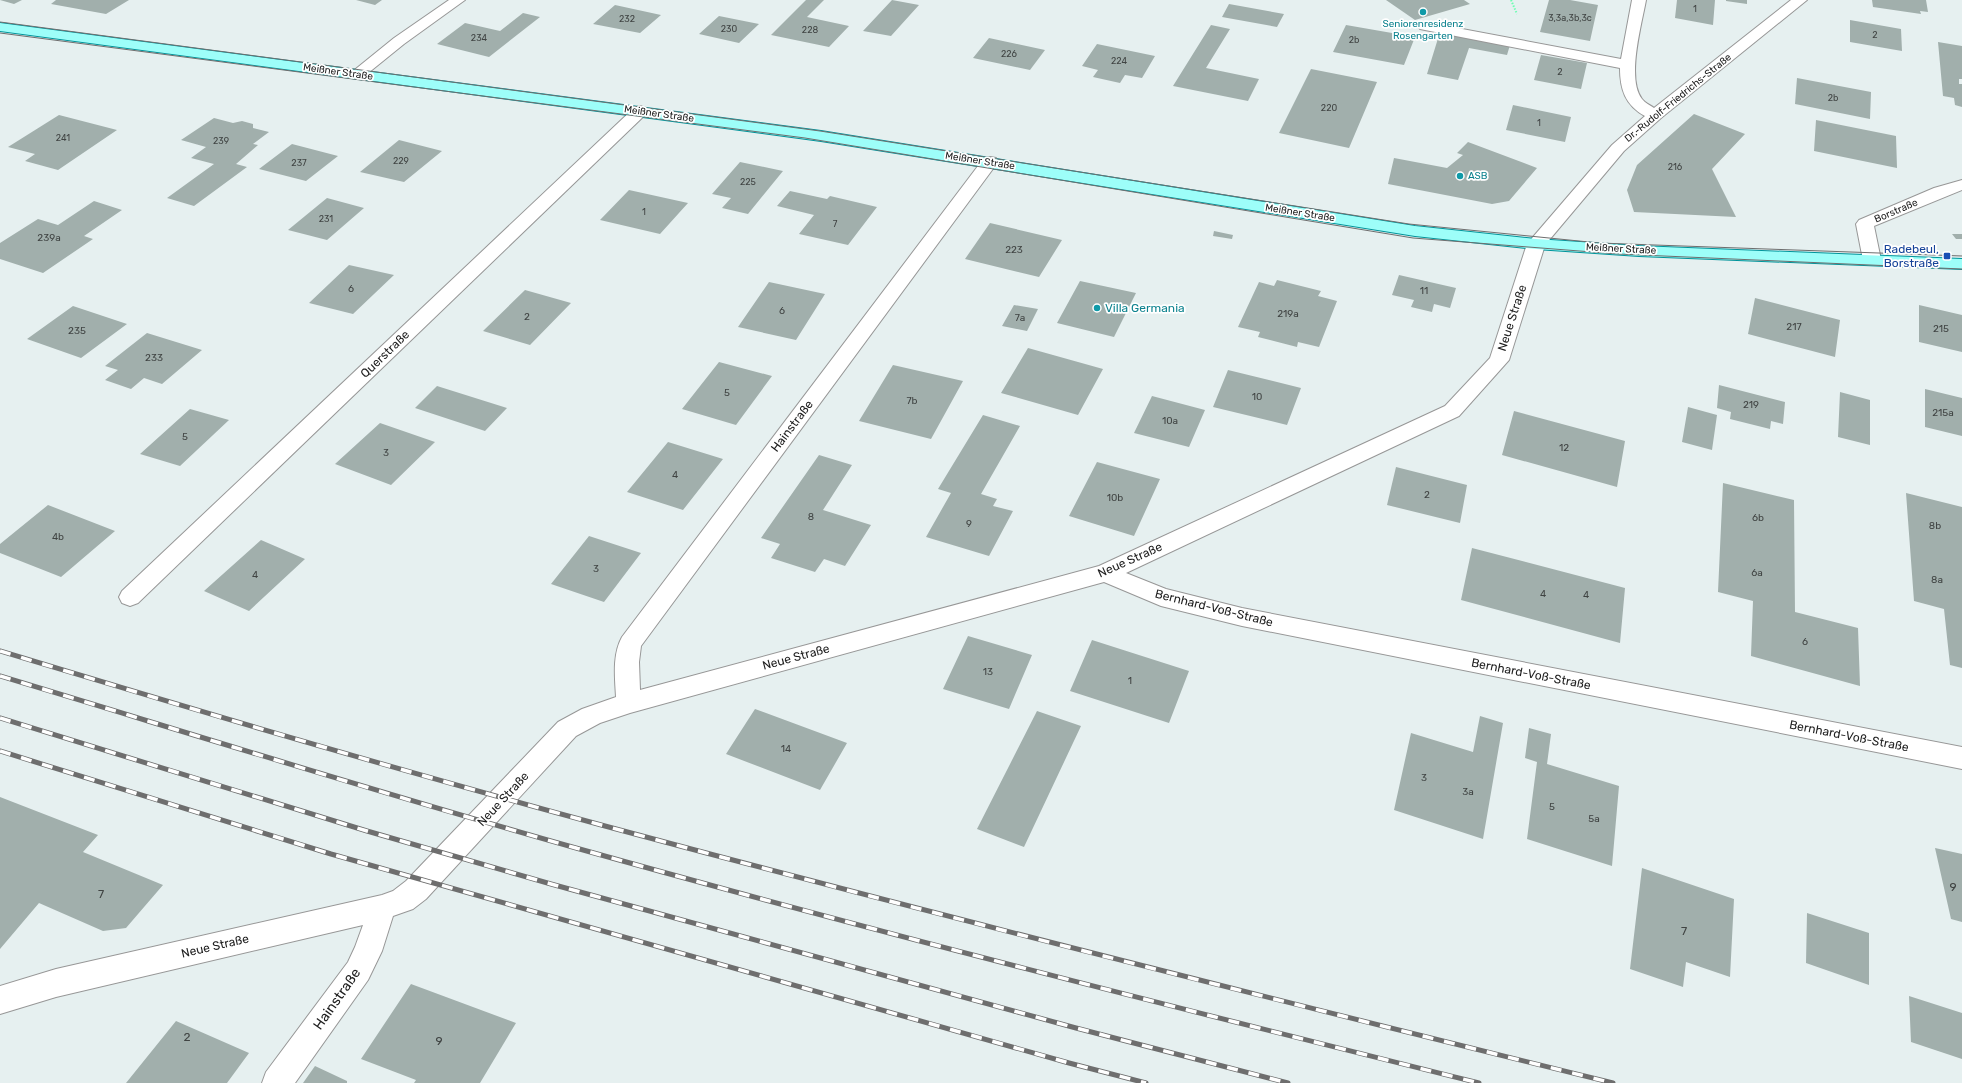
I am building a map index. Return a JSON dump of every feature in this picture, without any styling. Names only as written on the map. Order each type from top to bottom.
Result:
[{"type":"main road","name":"Meißner Straße","points":[[0,27],[640,111],[990,162],[1415,231],[1536,244],[1962,264]]},
{"type":"street","points":[[358,75],[399,41],[458,0]]},
{"type":"street","points":[[1639,0],[1628,65],[1628,87],[1632,98],[1642,107],[1655,115]]},
{"type":"street","name":"Dr.-Rudolf-Friedrichs-Straße","points":[[1536,244],[1618,148],[1655,115],[1800,0]]},
{"type":"street","points":[[1425,26],[1628,65]]},
{"type":"street","name":"Querstraße","points":[[130,597],[640,111]]},
{"type":"street","name":"Hainstraße","points":[[628,703],[627,662],[630,644],[990,162]]},
{"type":"street","name":"Borstraße","points":[[1872,260],[1865,224],[1940,192],[1962,185]]},
{"type":"street","name":"Neue Straße","points":[[0,1000],[56,983],[382,908],[403,900],[415,892],[567,729],[591,716],[628,703],[1104,574],[1452,411],[1499,360],[1536,244]]},
{"type":"street","name":"Bernhard-Voß-Straße","points":[[1104,574],[1161,597],[1242,617],[1962,758]]},
{"type":"street","name":"Hainstraße","points":[[277,1083],[358,971],[368,951],[382,908]]},
{"type":"building","points":[[0,0],[22,0],[14,4]]},
{"type":"building","points":[[56,0],[129,0],[106,14],[51,4]]},
{"type":"building","points":[[356,0],[382,0],[375,5]]},
{"type":"building","points":[[806,0],[824,0],[807,17],[849,26],[829,47],[771,35]]},
{"type":"building","points":[[892,0],[919,5],[891,36],[863,31]]},
{"type":"building","name":"Seniorenresidenz Rosengarten","points":[[1386,0],[1464,0],[1470,4],[1415,20]]},
{"type":"building","points":[[1549,0],[1570,0],[1598,5],[1590,41],[1540,32]]},
{"type":"building","points":[[1677,0],[1715,0],[1713,25],[1675,18]]},
{"type":"building","points":[[1747,0],[1747,4],[1726,1]]},
{"type":"building","points":[[1872,0],[1926,0],[1928,12],[1920,11],[1921,14],[1873,7]]},
{"type":"building","points":[[1229,4],[1284,14],[1277,27],[1222,17]]},
{"type":"building","points":[[615,5],[661,15],[640,33],[593,24]]},
{"type":"building","points":[[523,13],[540,17],[489,57],[437,44],[465,23],[500,31]]},
{"type":"building","points":[[719,16],[759,24],[739,43],[699,34]]},
{"type":"building","points":[[1850,20],[1901,29],[1902,51],[1850,42]]},
{"type":"building","points":[[1211,25],[1230,29],[1206,68],[1259,79],[1248,101],[1173,86]]},
{"type":"building","points":[[1346,25],[1415,37],[1404,65],[1333,52]]},
{"type":"building","points":[[1440,32],[1510,45],[1507,55],[1469,48],[1458,80],[1427,74]]},
{"type":"building","points":[[989,38],[1045,50],[1030,70],[973,58]]},
{"type":"building","points":[[1938,42],[1962,46],[1962,79],[1959,79],[1959,84],[1962,84],[1962,107],[1955,105],[1954,98],[1943,96]]},
{"type":"building","points":[[1097,44],[1155,56],[1142,78],[1125,75],[1120,83],[1093,77],[1098,70],[1082,66]]},
{"type":"building","points":[[1541,55],[1587,63],[1581,89],[1534,80]]},
{"type":"building","points":[[1311,69],[1377,82],[1349,148],[1279,133]]},
{"type":"building","points":[[1797,78],[1871,92],[1870,119],[1795,104]]},
{"type":"building","points":[[1513,105],[1571,117],[1565,142],[1506,130]]},
{"type":"building","points":[[1694,114],[1745,134],[1712,169],[1736,217],[1634,212],[1627,190],[1637,165]]},
{"type":"building","points":[[59,115],[117,130],[58,170],[25,161],[35,154],[8,147]]},
{"type":"building","points":[[214,118],[233,123],[242,121],[253,124],[253,128],[269,132],[253,144],[258,145],[236,164],[247,167],[194,206],[167,198],[214,164],[191,158],[206,147],[181,140]]},
{"type":"building","points":[[1816,120],[1896,136],[1897,168],[1814,151]]},
{"type":"building","points":[[399,140],[442,151],[404,182],[360,172]]},
{"type":"building","name":"ASB","points":[[1468,142],[1537,168],[1509,201],[1492,204],[1388,184],[1394,158],[1447,168],[1463,155],[1457,153]]},
{"type":"building","points":[[292,144],[338,156],[306,181],[259,169]]},
{"type":"building","points":[[740,162],[783,171],[748,214],[722,208],[731,198],[712,194]]},
{"type":"building","points":[[629,190],[688,203],[660,234],[600,220]]},
{"type":"building","points":[[790,191],[827,199],[830,196],[877,207],[848,245],[799,234],[814,215],[777,206]]},
{"type":"building","points":[[327,198],[364,208],[327,240],[288,230]]},
{"type":"building","points":[[94,201],[122,210],[84,236],[93,239],[43,273],[0,259],[0,243],[38,219],[58,225]]},
{"type":"building","points":[[990,223],[1062,240],[1039,277],[965,259]]},
{"type":"building","points":[[1214,231],[1233,235],[1232,239],[1213,236]]},
{"type":"building","points":[[1952,234],[1962,234],[1962,239],[1956,239]]},
{"type":"building","points":[[349,265],[394,275],[353,314],[309,303]]},
{"type":"building","points":[[1399,275],[1456,288],[1450,308],[1434,304],[1432,312],[1411,307],[1414,300],[1392,295]]},
{"type":"building","points":[[1277,280],[1321,291],[1318,296],[1337,301],[1319,347],[1298,342],[1297,347],[1258,337],[1260,332],[1238,327],[1259,282],[1274,286]]},
{"type":"building","name":"Villa Germania","points":[[1080,281],[1136,293],[1114,337],[1057,323]]},
{"type":"building","points":[[769,282],[825,294],[796,340],[738,327]]},
{"type":"building","points":[[525,290],[571,303],[530,345],[483,331]]},
{"type":"building","points":[[1755,298],[1840,320],[1835,357],[1748,334]]},
{"type":"building","points":[[1014,305],[1038,309],[1027,331],[1002,326]]},
{"type":"building","points":[[1919,305],[1962,315],[1962,352],[1919,342]]},
{"type":"building","points":[[73,306],[127,324],[81,358],[27,339]]},
{"type":"building","points":[[147,333],[202,350],[162,384],[144,378],[131,389],[105,380],[118,370],[105,366]]},
{"type":"building","points":[[1028,348],[1103,369],[1078,415],[1001,393]]},
{"type":"building","points":[[719,362],[772,376],[736,425],[682,409]]},
{"type":"building","points":[[893,365],[963,381],[931,439],[859,421]]},
{"type":"building","points":[[1228,370],[1301,388],[1287,425],[1213,407]]},
{"type":"building","points":[[1719,385],[1785,402],[1783,424],[1771,421],[1770,429],[1730,419],[1731,412],[1717,408]]},
{"type":"building","points":[[437,386],[507,408],[485,431],[415,408]]},
{"type":"building","points":[[1925,389],[1962,398],[1962,436],[1925,427]]},
{"type":"building","points":[[1840,392],[1870,400],[1870,445],[1838,437]]},
{"type":"building","points":[[1152,396],[1205,410],[1189,447],[1134,433]]},
{"type":"building","points":[[1688,407],[1717,415],[1712,450],[1682,442]]},
{"type":"building","points":[[190,409],[229,420],[180,466],[140,454]]},
{"type":"building","points":[[1514,411],[1625,441],[1617,487],[1502,455]]},
{"type":"building","points":[[983,415],[1020,426],[981,494],[997,499],[993,506],[1013,511],[989,556],[926,537],[951,493],[938,489]]},
{"type":"building","points":[[380,423],[435,442],[391,485],[335,464]]},
{"type":"building","points":[[668,442],[723,459],[683,510],[627,492]]},
{"type":"building","points":[[819,455],[852,465],[823,510],[871,525],[845,566],[824,559],[815,572],[771,558],[780,544],[761,538]]},
{"type":"building","points":[[1097,462],[1160,479],[1134,536],[1069,516]]},
{"type":"building","points":[[1396,467],[1467,485],[1460,523],[1387,505]]},
{"type":"building","points":[[1723,483],[1794,500],[1795,612],[1858,628],[1860,686],[1751,656],[1753,601],[1718,592]]},
{"type":"building","points":[[1906,493],[1962,507],[1962,668],[1950,665],[1944,609],[1914,601]]},
{"type":"building","points":[[48,505],[115,531],[61,577],[0,553],[0,544]]},
{"type":"building","points":[[589,536],[641,553],[604,602],[551,584]]},
{"type":"building","points":[[261,540],[305,559],[249,611],[204,591]]},
{"type":"building","points":[[1472,548],[1625,588],[1620,643],[1461,600]]},
{"type":"building","points":[[968,636],[1032,655],[1009,709],[943,689]]},
{"type":"building","points":[[1092,640],[1189,671],[1169,723],[1070,691]]},
{"type":"building","points":[[755,709],[847,743],[820,790],[726,754]]},
{"type":"building","points":[[1037,711],[1081,726],[1024,847],[977,829]]},
{"type":"building","points":[[1480,716],[1503,723],[1483,839],[1394,810],[1411,733],[1473,752]]},
{"type":"building","points":[[1529,728],[1551,734],[1547,764],[1619,786],[1612,866],[1527,839],[1537,762],[1525,758]]},
{"type":"building","points":[[0,797],[98,835],[83,852],[163,885],[126,928],[103,931],[39,903],[0,949]]},
{"type":"building","points":[[1935,848],[1962,854],[1962,922],[1951,919]]},
{"type":"building","points":[[1642,868],[1734,899],[1730,977],[1686,962],[1683,987],[1630,969]]},
{"type":"building","points":[[1807,913],[1869,933],[1869,985],[1806,963]]},
{"type":"building","points":[[411,984],[516,1023],[480,1083],[414,1083],[416,1080],[361,1059]]},
{"type":"building","points":[[1909,996],[1962,1013],[1962,1059],[1911,1042]]},
{"type":"building","points":[[176,1021],[249,1053],[227,1083],[126,1083]]},
{"type":"building","points":[[315,1066],[347,1081],[347,1083],[303,1083]]},
{"type":"tram line","points":[[0,22],[820,131],[1409,224],[1599,243],[1962,256]]},
{"type":"tram line","points":[[0,33],[805,138],[1413,238],[1618,254],[1962,269]]},
{"type":"railway","points":[[0,651],[302,741],[605,826],[1108,957],[1613,1083]]},
{"type":"railway","points":[[0,676],[288,764],[576,848],[801,910],[1027,969],[1479,1083]]},
{"type":"railway","points":[[0,718],[367,831],[551,884],[1076,1028],[1288,1083]]},
{"type":"railway","points":[[0,751],[331,854],[1069,1063],[1146,1083]]},
{"type":"place","name":"Seniorenresidenz Rosengarten","points":[[1423,12]]},
{"type":"place","name":"ASB","points":[[1460,176]]},
{"type":"place","name":"Radebeul, Borstraße","points":[[1947,256]]},
{"type":"place","name":"Villa Germania","points":[[1097,308]]}]
